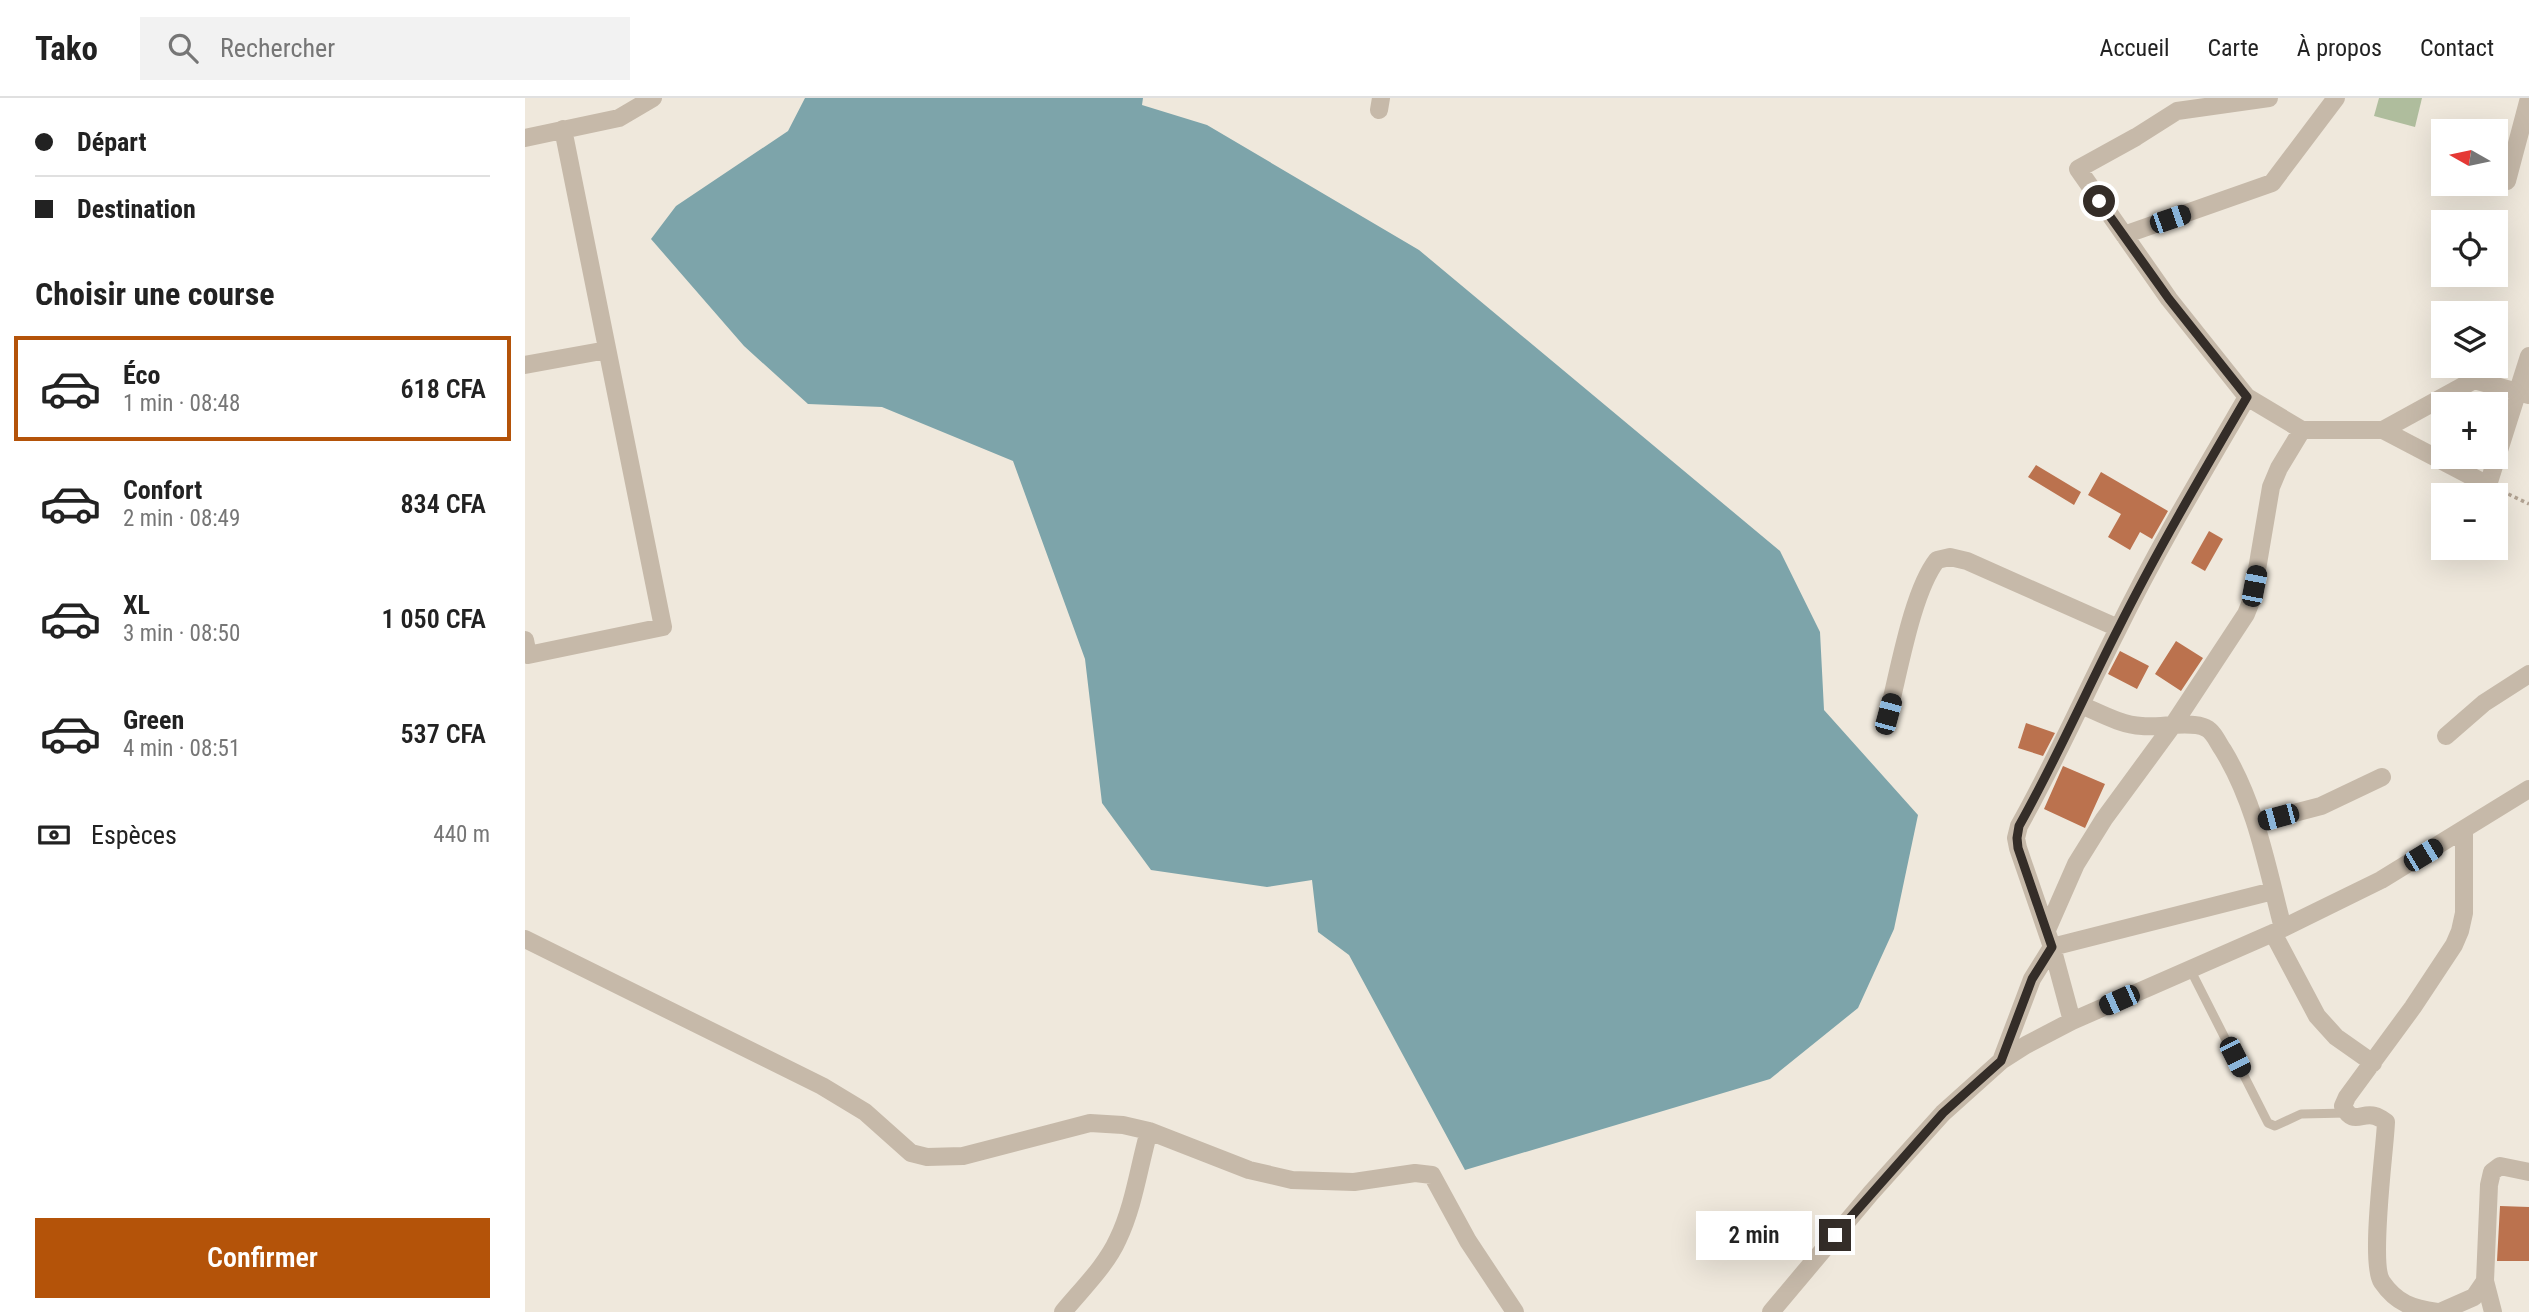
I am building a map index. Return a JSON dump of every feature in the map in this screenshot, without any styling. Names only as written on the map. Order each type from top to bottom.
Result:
[{"type":"street","points":[[525,138],[619,118],[653,98]]},
{"type":"street","points":[[2269,98],[2177,111],[2078,169],[2169,299],[2247,397],[2301,430],[2383,430],[2484,483]]},
{"type":"street","points":[[2124,234],[2272,183],[2336,98]]},
{"type":"street","points":[[2508,177],[2529,98]]},
{"type":"street","points":[[525,640],[528,655],[663,627],[563,130]]},
{"type":"street","points":[[525,365],[607,350]]},
{"type":"street","points":[[2489,483],[2523,393],[2529,356]]},
{"type":"street","points":[[2383,430],[2474,380],[2523,393]]},
{"type":"street","points":[[2072,1021],[2049,939],[2028,879],[2017,838],[2019,826],[2051,768],[2118,628],[2184,505],[2247,397]]},
{"type":"street","points":[[2001,1061],[2076,864],[2104,819],[2173,725],[2246,614],[2252,599],[2271,487],[2301,430]]},
{"type":"street","points":[[1888,714],[1917,603],[1929,570],[1937,560],[1950,557],[1966,561],[2118,628]]},
{"type":"street","points":[[2446,736],[2484,703],[2529,674]]},
{"type":"street","points":[[2081,705],[2130,724],[2206,728],[2214,736],[2238,774],[2256,823],[2273,891],[2278,930],[2317,1016],[2336,1037],[2373,1063]]},
{"type":"street","points":[[2256,823],[2321,806],[2382,776]]},
{"type":"street","points":[[1771,1312],[1871,1193],[1943,1113],[2001,1061],[2072,1021],[2278,930],[2381,880],[2465,831],[2529,789]]},
{"type":"street","points":[[2465,831],[2463,914],[2454,945],[2343,1106],[2347,1113],[2356,1118],[2374,1115],[2386,1122],[2375,1244],[2381,1281],[2408,1307],[2439,1312],[2474,1297],[2485,1281]]},
{"type":"street","points":[[2049,939],[2273,891]]},
{"type":"street","points":[[525,939],[822,1086],[865,1112],[911,1153],[927,1157],[963,1156],[1090,1123],[1123,1125],[1149,1131],[1249,1170],[1292,1180],[1354,1182],[1415,1173],[1432,1175],[1468,1241],[1515,1312]]},
{"type":"street","points":[[1063,1312],[1118,1241],[1149,1131]]},
{"type":"street","points":[[2493,1312],[2485,1281],[2489,1185],[2492,1172],[2500,1166],[2529,1172]]},
{"type":"lane","points":[[2190,969],[2268,1123],[2276,1126],[2301,1114],[2347,1113]]},
{"type":"path","points":[[2508,494],[2529,504]]},
{"type":"green space","points":[[2379,98],[2422,98],[2415,127],[2374,116]]},
{"type":"water","points":[[805,98],[1143,98],[1142,105],[1207,125],[1419,250],[1780,551],[1820,632],[1824,710],[1918,815],[1894,929],[1858,1008],[1770,1079],[1465,1170],[1349,955],[1318,932],[1312,880],[1267,887],[1151,870],[1102,803],[1085,659],[1013,461],[882,407],[808,404],[744,346],[651,239],[676,206],[788,131]]},
{"type":"building","points":[[2036,465],[2081,492],[2074,505],[2028,477]]},
{"type":"building","points":[[2101,472],[2168,511],[2152,539],[2140,532],[2130,550],[2108,537],[2121,514],[2088,495]]},
{"type":"building","points":[[2209,531],[2223,539],[2205,571],[2191,563]]},
{"type":"building","points":[[2176,641],[2203,658],[2181,691],[2155,674]]},
{"type":"building","points":[[2120,651],[2149,666],[2137,689],[2108,674]]},
{"type":"building","points":[[2026,723],[2055,733],[2043,756],[2018,748]]},
{"type":"building","points":[[2063,766],[2105,784],[2085,828],[2044,809]]},
{"type":"building","points":[[2500,1206],[2529,1207],[2529,1261],[2497,1261]]},
{"type":"route","points":[[1835,1235],[1943,1113],[2001,1061],[2032,979],[2052,947],[2018,848],[2019,826],[2069,734],[2118,628],[2184,505],[2247,397],[2169,299],[2099,201]]}]
